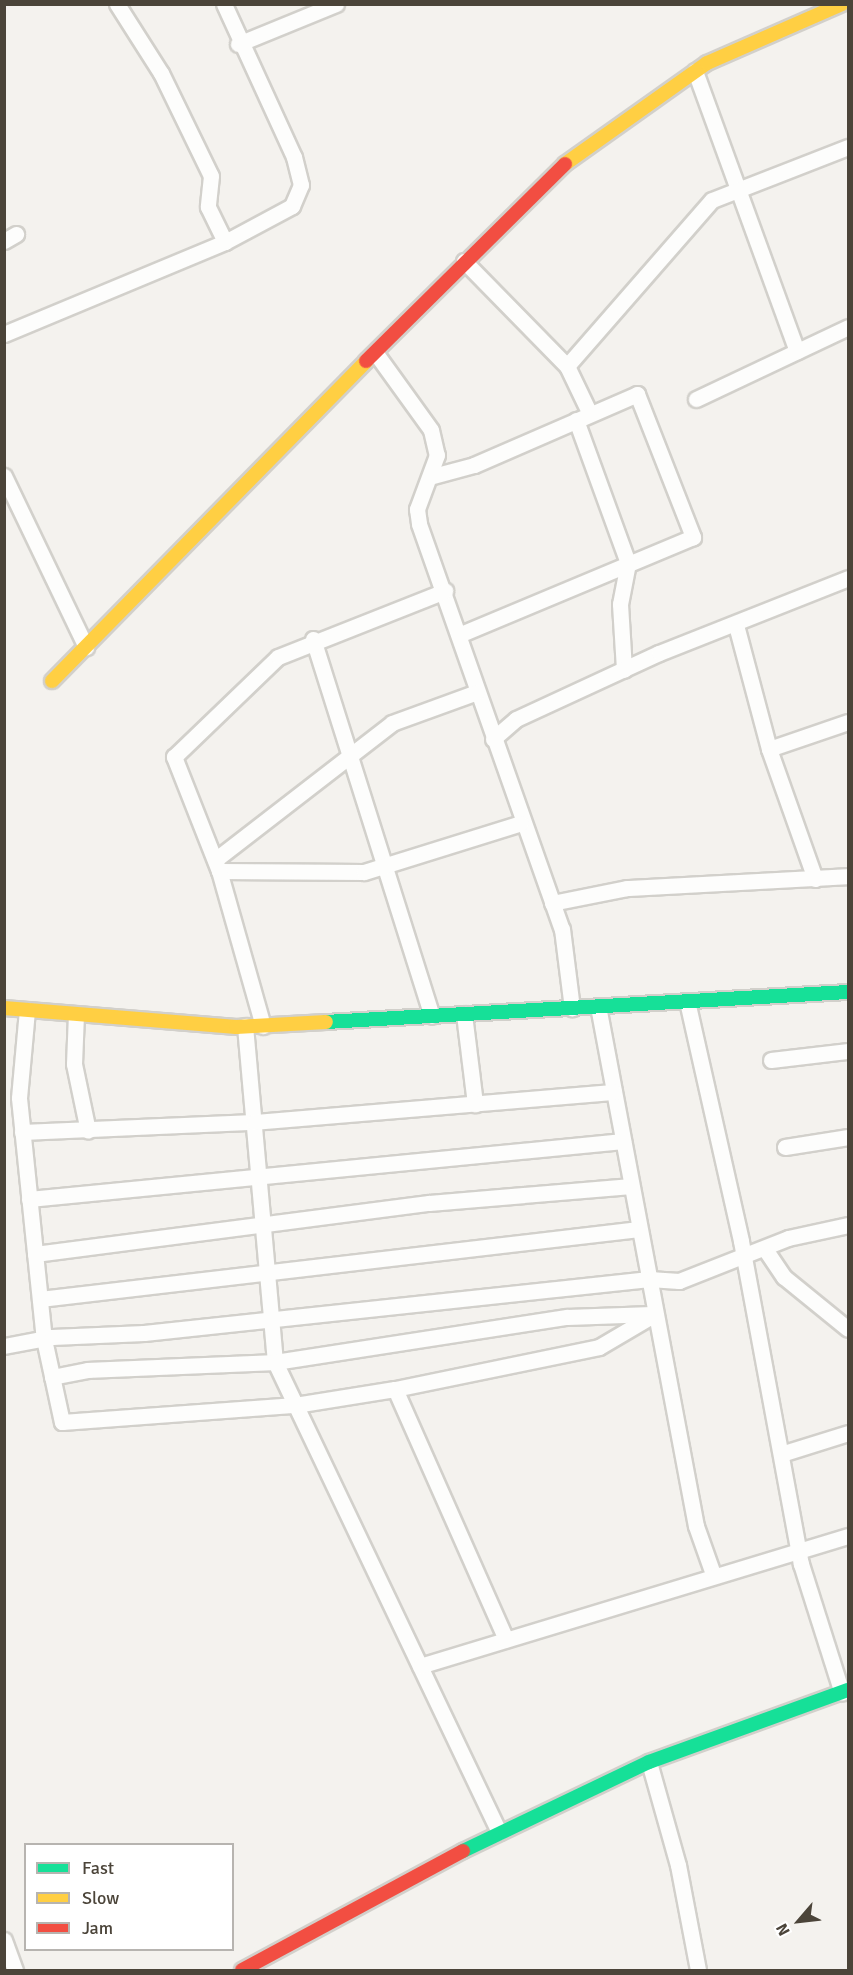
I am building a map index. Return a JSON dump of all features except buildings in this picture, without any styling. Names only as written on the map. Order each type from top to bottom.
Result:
[{"type":"street","points":[[117,4],[161,73],[211,176],[208,207],[225,242]]},
{"type":"street","points":[[4,334],[225,242],[292,206],[301,184],[294,157],[238,44],[224,4]]},
{"type":"street","points":[[238,44],[336,4]]},
{"type":"street","points":[[52,681],[377,355],[464,261],[540,184],[695,71],[842,4]]},
{"type":"street","points":[[695,71],[797,351]]},
{"type":"street","points":[[567,366],[712,200],[739,187],[849,147]]},
{"type":"street","points":[[464,261],[567,366],[628,563],[620,604],[624,670]]},
{"type":"street","points":[[696,399],[849,327]]},
{"type":"street","points":[[377,355],[431,430],[437,455],[433,476],[417,509],[521,823],[562,929],[572,1008]]},
{"type":"street","points":[[433,476],[474,465],[637,394],[693,537],[459,635]]},
{"type":"street","points":[[4,476],[86,647]]},
{"type":"street","points":[[493,739],[516,719],[624,670],[849,578]]},
{"type":"street","points":[[263,1026],[217,865],[174,757],[278,657],[313,639],[445,591]]},
{"type":"street","points":[[736,625],[770,748],[815,879]]},
{"type":"street","points":[[313,639],[387,866],[432,1016]]},
{"type":"street","points":[[217,865],[392,723],[477,692]]},
{"type":"street","points":[[770,748],[849,722]]},
{"type":"street","points":[[217,865],[364,872],[521,823]]},
{"type":"street","points":[[552,903],[627,888],[849,876]]},
{"type":"street","points":[[4,1008],[263,1026],[849,992]]},
{"type":"street","points":[[242,1971],[499,1832],[649,1762],[845,1692],[799,1550],[744,1258],[687,1001]]},
{"type":"street","points":[[598,1006],[696,1526],[713,1574]]},
{"type":"street","points":[[27,1010],[19,1098],[44,1339],[62,1422],[295,1405],[395,1389],[598,1347],[656,1314]]},
{"type":"street","points":[[76,1014],[74,1064],[88,1131]]},
{"type":"street","points":[[464,1014],[475,1104]]},
{"type":"street","points":[[245,1026],[275,1362],[499,1832]]},
{"type":"street","points":[[771,1060],[849,1051]]},
{"type":"street","points":[[22,1132],[88,1131],[254,1122],[614,1092]]},
{"type":"street","points":[[785,1147],[849,1137]]},
{"type":"street","points":[[29,1199],[623,1141]]},
{"type":"street","points":[[35,1254],[262,1222],[631,1186]]},
{"type":"street","points":[[4,1347],[44,1339],[649,1279],[679,1281],[765,1249],[849,1225]]},
{"type":"street","points":[[39,1299],[639,1229]]},
{"type":"street","points":[[765,1249],[784,1277],[849,1329]]},
{"type":"street","points":[[52,1377],[88,1370],[275,1362],[567,1317],[656,1314]]},
{"type":"street","points":[[395,1389],[506,1640]]},
{"type":"street","points":[[781,1454],[849,1433]]},
{"type":"street","points":[[420,1666],[506,1640],[563,1626],[713,1574],[849,1536]]},
{"type":"street","points":[[649,1762],[678,1865],[698,1971]]},
{"type":"street","points":[[4,1940],[15,1971]]},
{"type":"traffic: fast","points":[[326,1022],[848,992]]},
{"type":"traffic: fast","points":[[463,1851],[649,1762],[848,1690]]},
{"type":"traffic: slow","points":[[565,164],[707,63],[842,4]]},
{"type":"traffic: slow","points":[[52,681],[366,361]]},
{"type":"traffic: slow","points":[[4,1008],[236,1027],[326,1022]]},
{"type":"traffic: jam","points":[[366,361],[565,164]]},
{"type":"traffic: jam","points":[[242,1970],[463,1851]]}]
